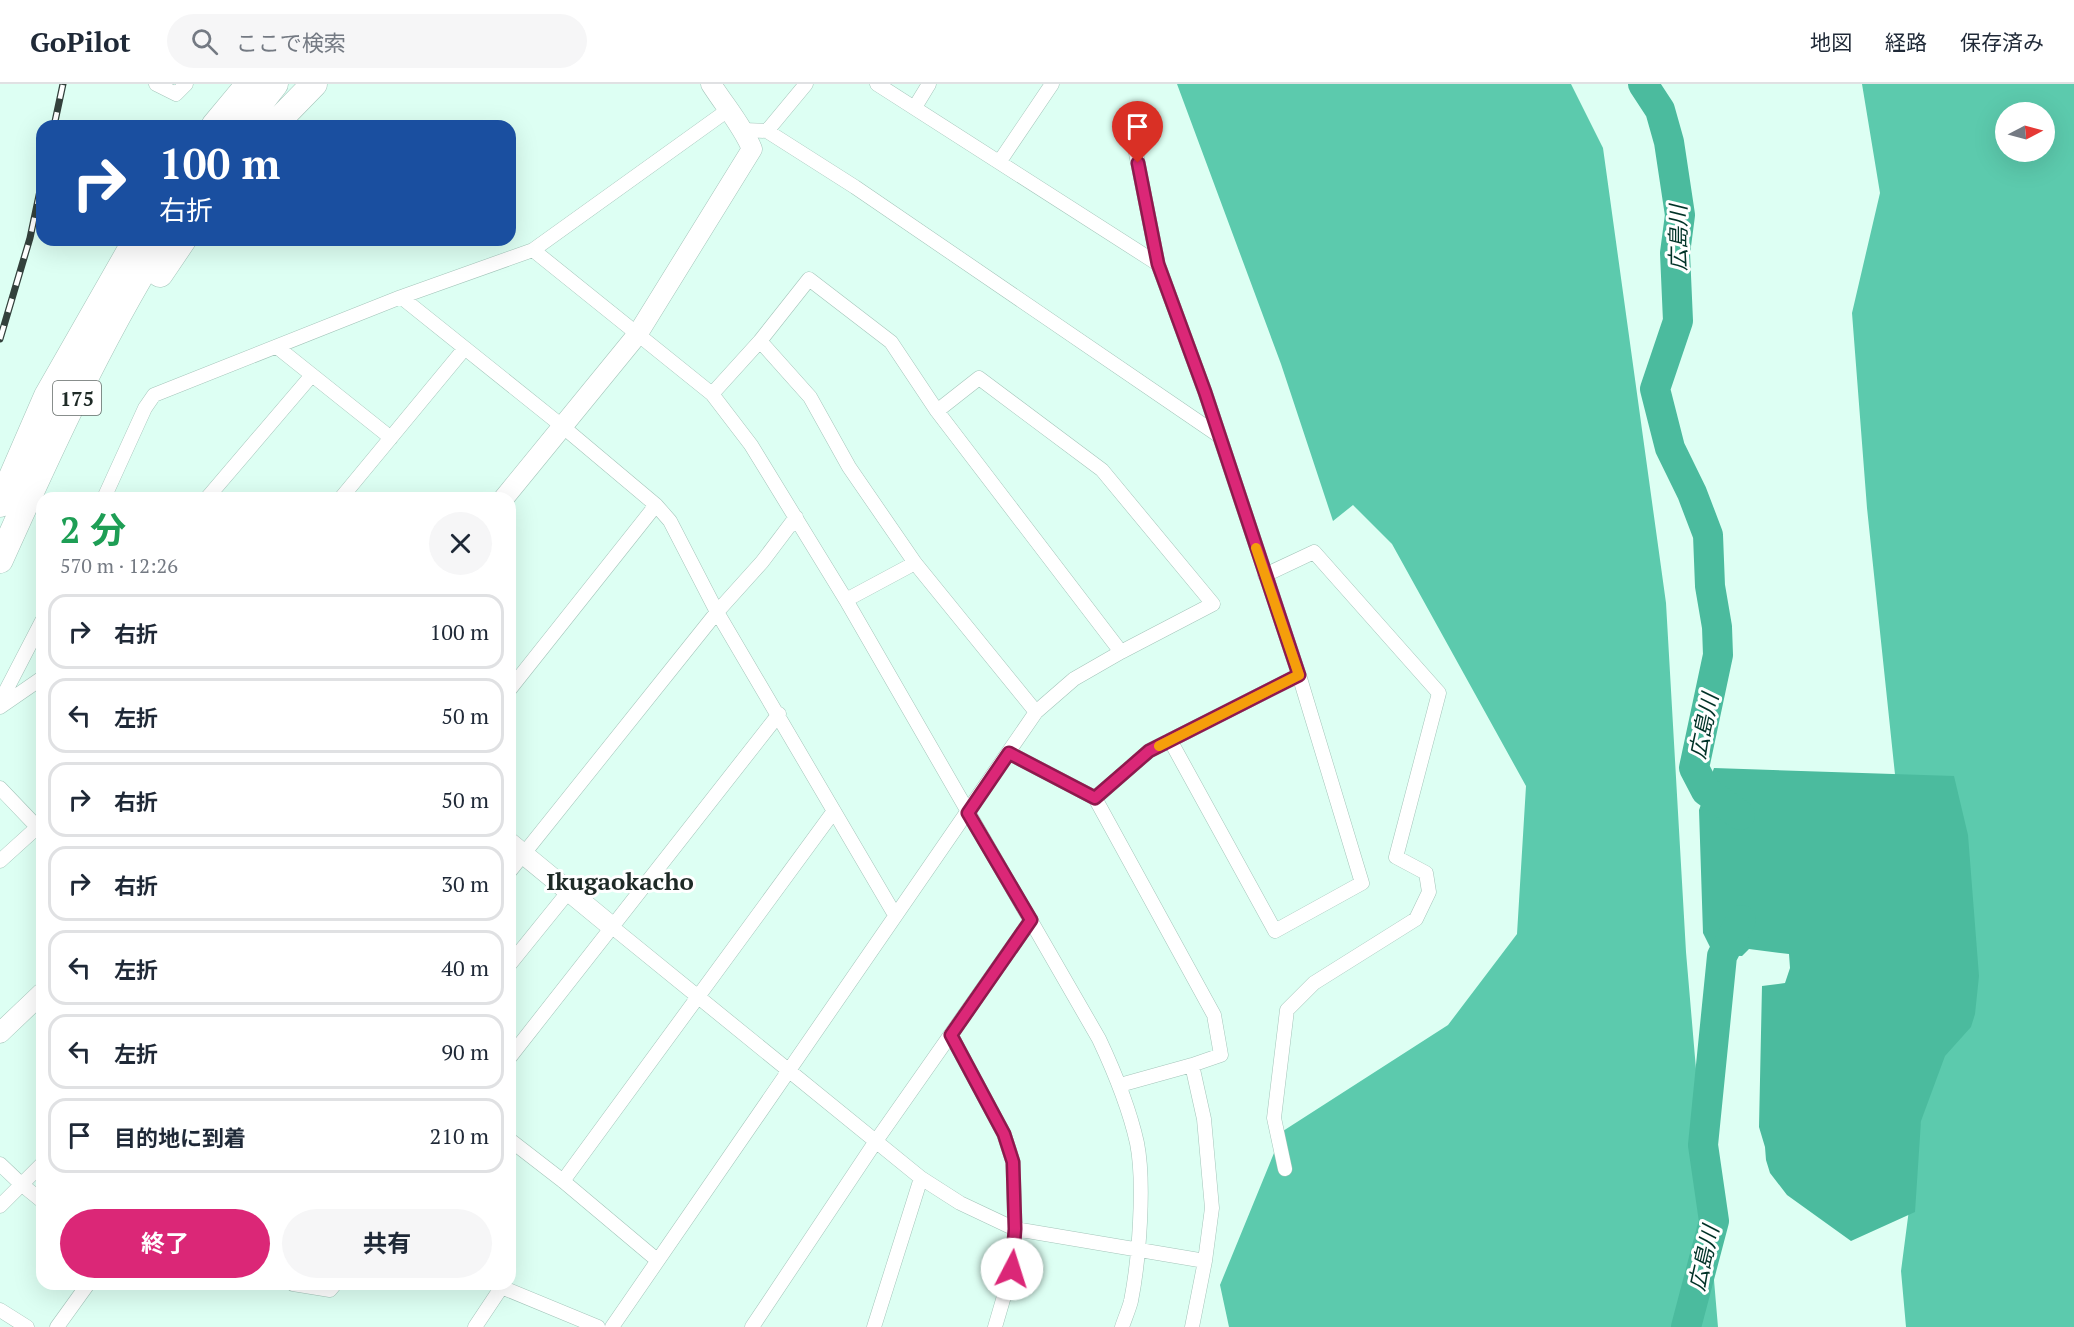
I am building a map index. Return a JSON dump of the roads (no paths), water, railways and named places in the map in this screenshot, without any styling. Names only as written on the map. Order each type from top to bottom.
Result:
[{"type":"highway","points":[[219,120],[249,84]]},
{"type":"highway","points":[[247,120],[275,84]]},
{"type":"highway","points":[[279,120],[314,84]]},
{"type":"highway","name":"175","points":[[0,504],[47,396],[133,246]]},
{"type":"highway","name":"175","points":[[0,560],[64,423],[128,295],[158,246]]},
{"type":"highway","points":[[64,423],[179,246]]},
{"type":"street","points":[[156,84],[176,94],[186,84]]},
{"type":"street","points":[[509,492],[637,335],[752,149],[744,130],[711,84]]},
{"type":"street","points":[[767,130],[806,84]]},
{"type":"street","points":[[877,84],[1158,264]]},
{"type":"street","points":[[915,107],[929,84]]},
{"type":"street","points":[[1000,161],[1052,84]]},
{"type":"street","points":[[107,492],[145,408],[154,395],[401,297],[533,250],[728,110]]},
{"type":"street","points":[[744,130],[767,130],[855,187],[1218,435]]},
{"type":"street","points":[[1134,143],[1158,264],[1205,392],[1299,675],[1362,883],[1275,931],[1170,740]]},
{"type":"street","points":[[533,250],[712,394],[752,445],[846,600],[1099,1039],[1120,1084],[1137,1145],[1140,1194],[1137,1251],[1131,1302],[1122,1327]]},
{"type":"street","points":[[712,394],[760,341],[809,279],[891,342],[937,411],[1121,652]]},
{"type":"street","points":[[401,297],[562,426],[656,505],[670,521],[717,612],[895,915]]},
{"type":"street","points":[[760,341],[810,398],[849,467],[915,563],[1036,712]]},
{"type":"street","points":[[277,347],[391,438]]},
{"type":"street","points":[[346,492],[465,348]]},
{"type":"street","points":[[212,492],[312,375]]},
{"type":"street","points":[[612,1327],[1036,712],[1074,679],[1213,604],[1102,470],[979,378],[937,411]]},
{"type":"street","points":[[516,681],[656,505]]},
{"type":"street","points":[[796,518],[762,562],[517,849],[921,1178],[960,1203],[1015,1229],[1205,1262]]},
{"type":"street","points":[[1265,575],[1314,552],[1439,693],[1396,857],[1426,873],[1428,892],[1416,920],[1314,983],[1287,1010],[1274,1118],[1285,1169]]},
{"type":"street","points":[[846,600],[915,563]]},
{"type":"street","points":[[0,702],[36,633]]},
{"type":"street","points":[[1095,798],[1149,751],[1299,675]]},
{"type":"street","points":[[0,707],[36,682]]},
{"type":"street","points":[[516,1049],[779,714]]},
{"type":"street","points":[[1009,753],[1095,798],[1214,1015],[1221,1055],[1120,1084]]},
{"type":"street","points":[[0,788],[36,823]]},
{"type":"street","points":[[564,1181],[834,811]]},
{"type":"street","points":[[0,861],[36,830]]},
{"type":"street","points":[[516,957],[569,891]]},
{"type":"street","points":[[752,1327],[876,1141],[1031,920]]},
{"type":"street","points":[[0,1033],[36,999]]},
{"type":"street","points":[[951,1035],[1007,1143],[1013,1162],[1015,1229],[1012,1269],[995,1327]]},
{"type":"street","points":[[1191,1327],[1205,1262],[1212,1208],[1204,1119],[1192,1065]]},
{"type":"street","points":[[516,1145],[564,1181],[657,1260]]},
{"type":"street","points":[[0,1164],[36,1196]]},
{"type":"street","points":[[0,1206],[36,1170]]},
{"type":"street","points":[[874,1327],[921,1178]]},
{"type":"street","points":[[57,1327],[84,1290]]},
{"type":"street","points":[[475,1327],[495,1290]]},
{"type":"street","points":[[507,1290],[598,1327]]},
{"type":"street","points":[[0,1310],[27,1327]]},
{"type":"waterway","name":"広島川","points":[[1643,84],[1660,110],[1669,142],[1680,215],[1675,253],[1678,321],[1655,389],[1670,448],[1692,493],[1708,535],[1710,586],[1717,627],[1718,655],[1694,768],[1706,791],[1740,815]]},
{"type":"waterway","name":"広島川","points":[[1686,1327],[1714,1221],[1703,1145],[1722,956],[1741,920]]},
{"type":"railway","points":[[55,120],[63,84]]},
{"type":"railway","points":[[0,339],[30,238],[36,210]]},
{"type":"district","name":"Ikugaokacho","points":[[620,881]]}]
